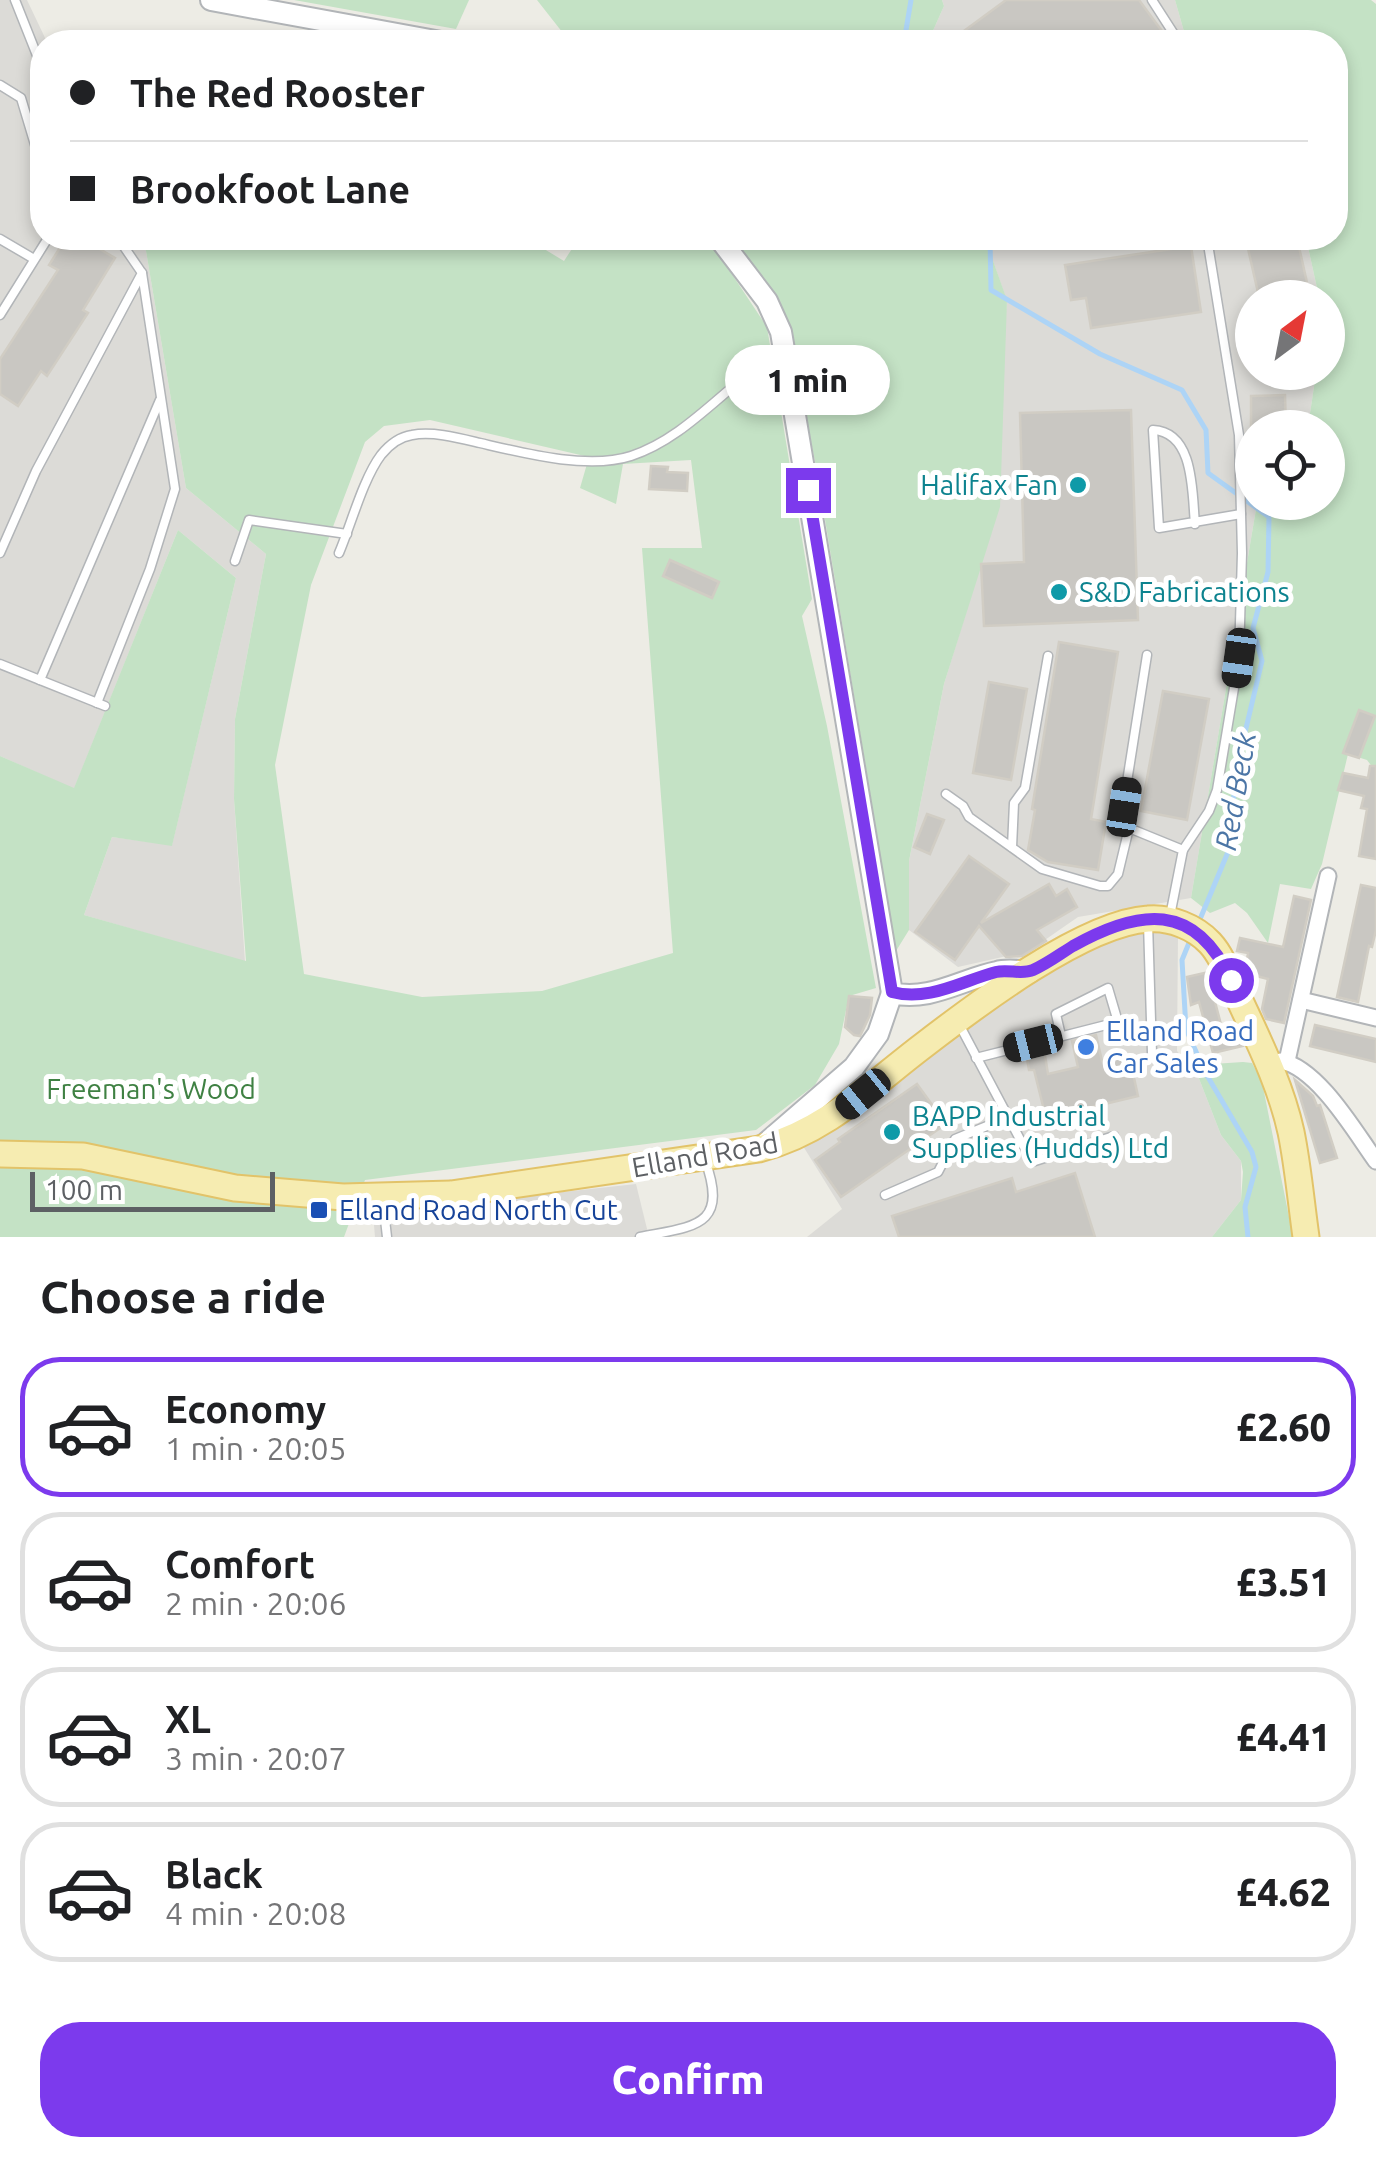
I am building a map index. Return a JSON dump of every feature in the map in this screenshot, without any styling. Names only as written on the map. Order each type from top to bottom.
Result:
[{"type":"main road","name":"Elland Road","points":[[0,1154],[83,1156],[235,1188],[343,1197],[450,1194],[759,1149],[786,1142],[826,1122],[956,1020],[1098,933],[1176,925]]},
{"type":"main road","points":[[1176,925],[1212,946],[1278,1062],[1306,1237]]},
{"type":"street","points":[[211,0],[375,30]]},
{"type":"street","points":[[728,250],[767,301],[781,332],[892,992],[878,1034],[854,1068],[759,1149]]},
{"type":"street","points":[[1328,876],[1301,1000],[1278,1062],[1323,1090],[1376,1162]]},
{"type":"street","points":[[892,992],[903,996],[933,992],[1000,970],[1030,972]]},
{"type":"street","points":[[1301,1000],[1376,1018]]},
{"type":"lane","points":[[16,0],[30,37]]},
{"type":"lane","points":[[1152,0],[1171,30]]},
{"type":"lane","points":[[0,85],[22,98],[30,126]]},
{"type":"lane","points":[[0,239],[34,259]]},
{"type":"lane","points":[[0,315],[40,250]]},
{"type":"lane","points":[[0,664],[101,704],[175,489],[153,326],[142,272],[126,250]]},
{"type":"lane","points":[[1209,250],[1235,410]]},
{"type":"lane","points":[[0,553],[36,472],[142,272]]},
{"type":"lane","points":[[339,554],[378,458],[402,438],[439,435],[550,457],[628,457],[682,428],[757,366],[784,349]]},
{"type":"lane","points":[[40,680],[160,400]]},
{"type":"lane","points":[[1195,524],[1190,464],[1180,446],[1162,430],[1153,430],[1159,528],[1195,524],[1235,514]]},
{"type":"lane","points":[[235,561],[249,520],[347,534]]},
{"type":"lane","points":[[1152,1053],[1176,925],[1183,850],[1209,811],[1223,759],[1239,658],[1241,520]]},
{"type":"lane","points":[[946,794],[963,806],[969,817],[1042,869],[1108,886],[1118,874],[1129,828],[1124,807],[1146,655]]},
{"type":"lane","points":[[1012,847],[1014,802],[1025,788],[1048,656]]},
{"type":"lane","points":[[1129,828],[1183,850]]},
{"type":"lane","points":[[976,1058],[1118,1022],[1108,988],[1056,1014],[1062,1036]]},
{"type":"lane","points":[[956,1020],[1032,1162],[1114,1136]]},
{"type":"lane","points":[[886,1196],[938,1172],[950,1146],[962,1134],[1009,1116]]},
{"type":"lane","points":[[640,1237],[685,1228],[706,1216],[712,1208],[715,1190],[704,1157]]},
{"type":"lane","points":[[382,1196],[387,1237]]},
{"type":"shaded area","points":[[0,0],[27,0],[41,30],[30,30],[30,250],[145,250],[186,488],[266,554],[235,719],[234,799],[245,962],[84,915],[112,837],[172,845],[236,578],[178,530],[74,789],[0,756]]},
{"type":"shaded area","points":[[942,0],[1175,0],[1184,30],[933,30],[944,6]]},
{"type":"shaded area","points":[[989,250],[1309,250],[1315,280],[1235,280],[1235,390],[1313,390],[1311,410],[1235,410],[1235,520],[1254,520],[1191,898],[1078,917],[1029,951],[958,967],[909,930],[909,861],[944,684],[981,564],[1007,301]]},
{"type":"shaded area","points":[[1135,931],[1178,935],[1177,1051],[1198,1076],[1221,1135],[1241,1161],[1241,1200],[1212,1237],[807,1237],[842,1209],[803,1146],[855,1114],[933,1051],[1069,961]]},
{"type":"shaded area","points":[[636,1184],[649,1237],[375,1237],[373,1213]]},
{"type":"green space","points":[[294,0],[469,0],[456,29]]},
{"type":"green space","points":[[537,0],[942,0],[944,6],[933,30],[561,30]]},
{"type":"green space","points":[[1175,0],[1371,0],[1376,4],[1376,772],[1367,760],[1348,754],[1322,864],[1311,889],[1280,884],[1268,943],[1235,903],[1210,913],[1191,898],[1254,520],[1345,520],[1345,410],[1311,410],[1313,390],[1345,390],[1345,280],[1315,280],[1309,250],[1348,250],[1348,30],[1184,30]]},
{"type":"green space","name":"Freeman's Wood","points":[[145,250],[546,250],[564,261],[571,250],[716,250],[767,327],[812,599],[802,616],[827,726],[876,988],[849,996],[839,1044],[815,1085],[756,1130],[365,1180],[344,1237],[0,1237],[0,756],[74,788],[178,530],[236,578],[172,846],[112,837],[84,915],[246,961],[234,799],[235,719],[266,554],[186,488]],"holes":[[[430,420],[589,457],[580,488],[616,504],[623,464],[691,460],[702,548],[642,548],[673,953],[542,991],[422,997],[304,974],[275,765],[311,585],[365,442],[384,426]]]},
{"type":"green space","points":[[742,250],[989,250],[1007,300],[1000,507],[944,684],[909,861],[909,930],[896,951],[817,471],[780,301]]},
{"type":"green space","points":[[1252,1063],[1262,1082],[1293,1237],[1212,1237],[1241,1200],[1243,1172],[1241,1161],[1221,1135],[1198,1076],[1213,1064]]},
{"type":"building","points":[[1006,0],[1139,0],[1161,30],[965,30]]},
{"type":"building","points":[[58,250],[101,250],[115,258],[83,310],[88,313],[47,376],[41,371],[18,406],[0,394],[0,359],[58,270],[49,265]]},
{"type":"building","points":[[1164,250],[1192,250],[1201,312],[1091,328],[1086,298],[1071,300],[1065,265]]},
{"type":"building","points":[[1248,250],[1300,250],[1306,280],[1255,280]]},
{"type":"building","points":[[1285,395],[1285,410],[1251,410],[1251,396]]},
{"type":"building","name":"Halifax Fan","points":[[1131,410],[1138,620],[984,626],[981,564],[1024,562],[1020,413]]},
{"type":"building","points":[[651,466],[688,473],[687,491],[649,489]]},
{"type":"building","points":[[670,560],[719,582],[712,598],[663,576]]},
{"type":"building","points":[[1059,642],[1118,652],[1091,819],[1106,822],[1098,870],[1048,862],[1028,850]]},
{"type":"building","points":[[989,682],[1027,689],[1011,780],[973,773]]},
{"type":"building","points":[[1163,691],[1209,699],[1187,820],[1141,811]]},
{"type":"building","points":[[1359,710],[1375,716],[1359,758],[1343,753]]},
{"type":"building","points":[[1370,766],[1376,766],[1376,859],[1359,856],[1367,809],[1361,808],[1364,796],[1338,790],[1343,773],[1368,778]]},
{"type":"building","points":[[927,814],[944,820],[930,854],[914,847]]},
{"type":"building","points":[[969,856],[1009,884],[981,923],[1049,884],[1056,896],[1067,889],[1077,907],[1037,930],[1046,941],[1022,956],[1006,957],[979,926],[955,960],[915,932]]},
{"type":"building","points":[[1361,885],[1376,888],[1376,930],[1358,1002],[1337,997]]},
{"type":"building","points":[[1294,896],[1311,900],[1284,1023],[1266,1019],[1262,1009],[1268,979],[1245,973],[1248,953],[1237,951],[1240,938],[1283,947]]},
{"type":"building","points":[[1209,972],[1219,996],[1214,998],[1224,1036],[1237,1033],[1243,1046],[1213,1053],[1199,1002],[1191,1005],[1187,977]]},
{"type":"building","points":[[849,996],[872,998],[870,1015],[860,1036],[845,1027]]},
{"type":"building","points":[[1315,1025],[1376,1039],[1376,1062],[1310,1046]]},
{"type":"building","points":[[1096,1035],[1102,1061],[1129,1055],[1138,1096],[1046,1118],[1026,1053],[1044,1049],[1048,1074],[1078,1067],[1072,1041]]},
{"type":"building","points":[[1295,1080],[1320,1105],[1337,1158],[1320,1163]]},
{"type":"building","name":"BAPP Industrial Supplies (Hudds) Ltd","points":[[917,1084],[946,1124],[841,1197],[815,1160],[840,1142],[838,1139]]},
{"type":"building","points":[[1075,1173],[1095,1237],[899,1237],[892,1216],[1012,1178],[1016,1192]]},
{"type":"waterway","name":"Red Beck","points":[[906,30],[911,0]]},
{"type":"waterway","name":"Red Beck","points":[[990,250],[991,290],[1100,354],[1182,390],[1206,430],[1208,473],[1269,517],[1268,572],[1253,628],[1262,661],[1237,766],[1228,852],[1198,924]]},
{"type":"waterway","name":"Red Beck","points":[[1191,938],[1182,960],[1186,1029],[1205,1072],[1252,1152],[1256,1167],[1245,1207],[1248,1237]]},
{"type":"place","name":"Halifax Fan","points":[[1078,485]]},
{"type":"place","name":"S&D Fabrications","points":[[1059,592]]},
{"type":"place","name":"Elland Road Car Sales","points":[[1086,1047]]},
{"type":"place","name":"BAPP Industrial Supplies (Hudds) Ltd","points":[[892,1132]]},
{"type":"place","name":"Elland Road North Cut","points":[[319,1210]]},
{"type":"route","points":[[808,490],[892,992],[903,996],[933,992],[1000,970],[1030,972],[1098,933],[1148,919],[1179,923],[1203,937],[1217,953],[1231,980]]}]
